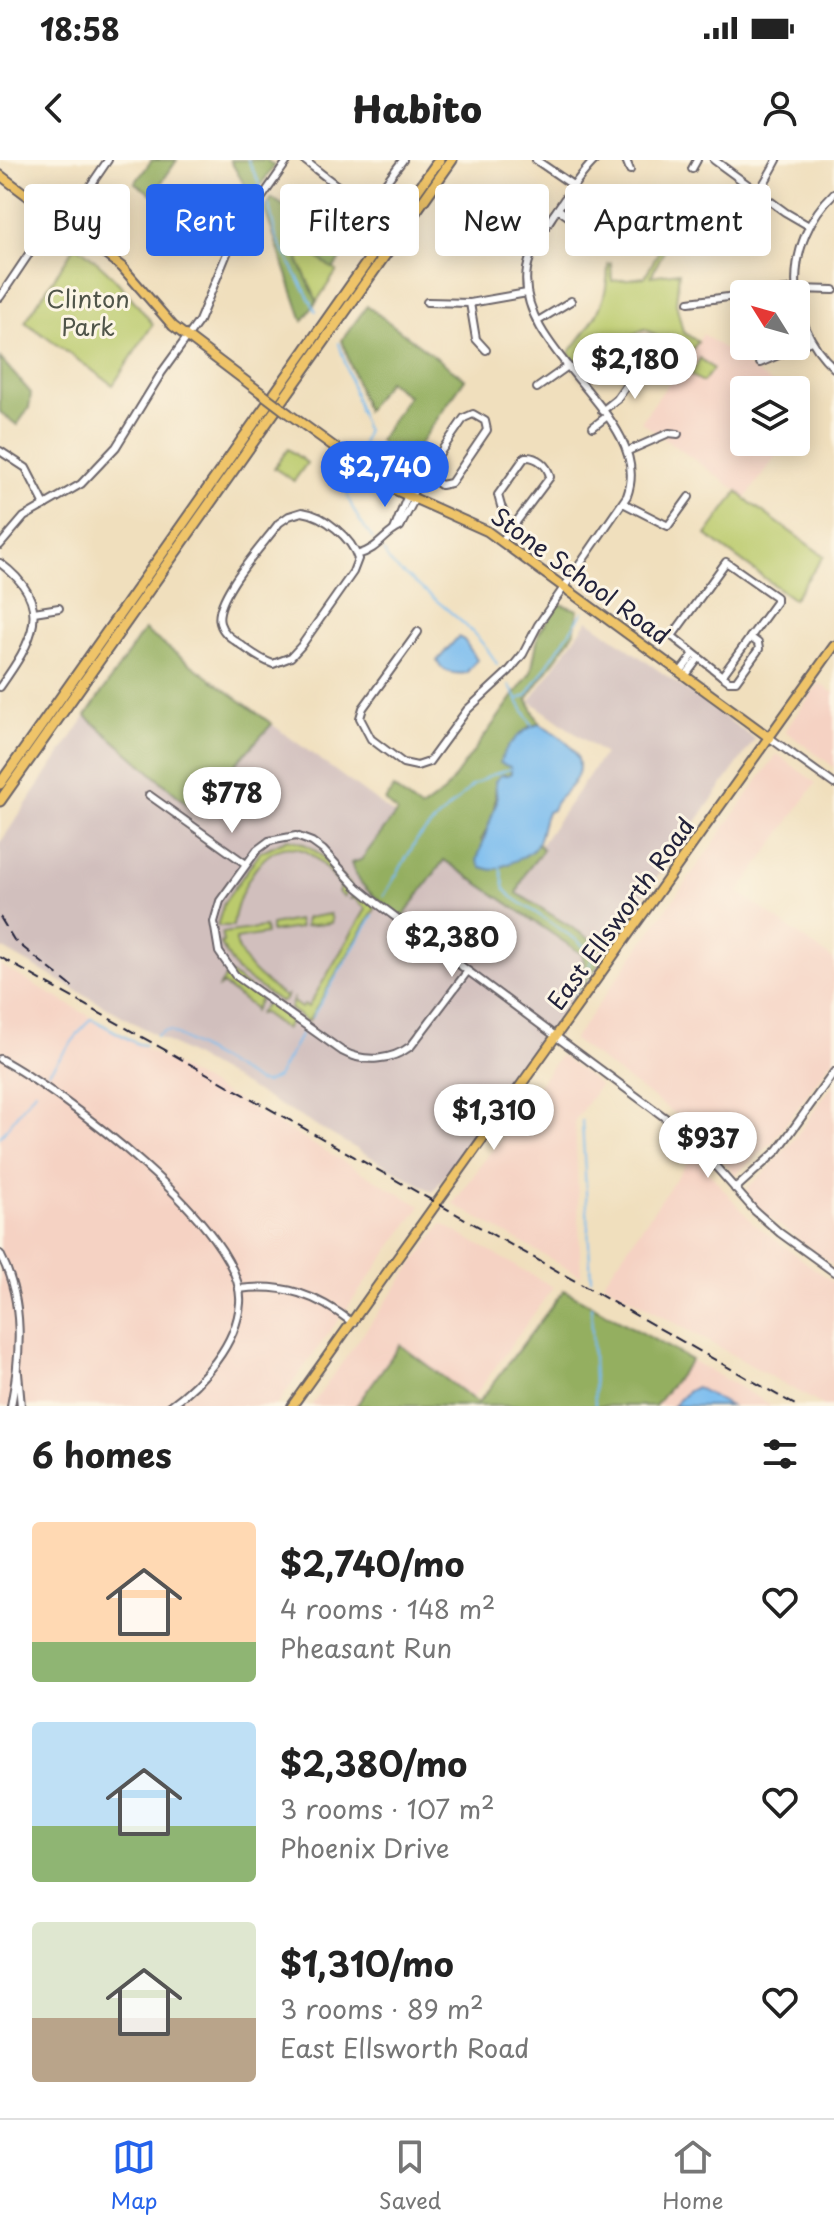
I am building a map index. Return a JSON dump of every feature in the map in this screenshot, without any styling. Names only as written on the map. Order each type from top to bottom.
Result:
[{"type":"highway","points":[[0,784],[439,160]]},
{"type":"highway","points":[[0,801],[452,160]]},
{"type":"main road","name":"Stone School Road","points":[[0,175],[24,192]]},
{"type":"main road","name":"Stone School Road","points":[[108,256],[122,267],[187,338],[379,480],[410,498],[469,520],[502,541],[770,738]]},
{"type":"main road","name":"East Ellsworth Road","points":[[292,1406],[834,646]]},
{"type":"street","points":[[92,184],[108,160]]},
{"type":"street","points":[[0,545],[24,517],[81,484],[108,458],[206,307],[233,239],[288,160]]},
{"type":"street","points":[[304,160],[352,195],[365,200],[374,198],[403,160]]},
{"type":"street","points":[[536,160],[571,184]]},
{"type":"street","points":[[576,184],[595,160]]},
{"type":"street","points":[[626,160],[630,170]]},
{"type":"street","points":[[692,169],[697,160]]},
{"type":"street","points":[[714,160],[746,184]]},
{"type":"street","points":[[763,184],[777,160]]},
{"type":"street","points":[[797,280],[799,253],[809,226],[834,194]]},
{"type":"street","points":[[549,222],[565,199]]},
{"type":"street","points":[[771,201],[809,226]]},
{"type":"street","points":[[558,209],[565,214]]},
{"type":"street","points":[[0,297],[28,256]]},
{"type":"street","points":[[418,632],[363,708],[360,718],[371,739],[403,763],[417,766],[429,762],[467,710],[516,663],[544,615],[623,503],[631,478],[628,451],[538,321],[527,293],[532,256]]},
{"type":"street","points":[[810,289],[834,290]]},
{"type":"street","points":[[427,302],[470,303],[527,293]]},
{"type":"street","points":[[689,302],[730,297]]},
{"type":"street","points":[[538,321],[571,301]]},
{"type":"street","points":[[470,303],[476,339],[486,350]]},
{"type":"street","points":[[760,363],[811,341],[834,368]]},
{"type":"street","points":[[593,427],[641,365]]},
{"type":"street","points":[[537,388],[568,366]]},
{"type":"street","points":[[357,555],[376,547],[402,524],[410,498],[467,416],[476,415],[485,421],[487,430],[451,483],[441,485],[426,475]]},
{"type":"street","points":[[628,451],[669,433],[678,434]]},
{"type":"street","points":[[0,451],[26,468],[45,505]]},
{"type":"street","points":[[502,541],[522,518],[550,477],[548,468],[530,456],[525,457],[498,495],[512,528]]},
{"type":"street","points":[[623,503],[668,526],[689,497]]},
{"type":"street","points":[[302,512],[317,517],[348,540],[357,555],[353,572],[301,646],[284,661],[273,664],[261,660],[222,629],[219,612],[227,593],[279,523],[289,516],[302,512]]},
{"type":"street","points":[[722,676],[750,637],[776,602],[776,597],[726,562],[673,633],[673,640],[696,657],[722,676],[729,681],[736,681],[759,649],[758,643],[750,637]]},
{"type":"street","points":[[0,563],[25,587],[34,612],[30,642],[0,687]]},
{"type":"street","points":[[34,612],[59,608]]},
{"type":"street","points":[[684,673],[696,657]]},
{"type":"street","name":"Stone School Road","points":[[770,738],[834,784]]},
{"type":"street","points":[[149,795],[246,864]]},
{"type":"street","points":[[467,972],[424,1032],[405,1050],[377,1059],[350,1055],[235,975],[222,959],[214,922],[220,901],[246,864],[269,841],[296,836],[312,842],[356,886],[687,1134],[755,1211],[834,1272]]},
{"type":"street","points":[[0,1059],[83,1113],[151,1170],[228,1256],[239,1289],[241,1303],[237,1317],[221,1352],[201,1379],[170,1406]]},
{"type":"street","points":[[735,1189],[778,1150],[834,1072]]},
{"type":"street","points":[[0,1254],[18,1305],[17,1370],[11,1406]]},
{"type":"street","points":[[239,1289],[267,1287],[302,1293],[353,1323]]},
{"type":"street","points":[[17,1370],[21,1384],[21,1406]]},
{"type":"shaded area","points":[[703,334],[730,353],[730,360],[739,360],[762,376],[730,376],[730,456],[776,456],[745,499],[641,422]]},
{"type":"shaded area","points":[[588,620],[755,739],[433,1192],[0,947],[0,843],[144,630],[505,896],[604,754],[530,701]]},
{"type":"shaded area","points":[[819,683],[834,693],[834,767],[785,731]]},
{"type":"shaded area","points":[[777,754],[816,783],[739,892],[834,960],[834,1058],[772,1143],[735,1175],[692,1126],[573,1040]]},
{"type":"shaded area","points":[[0,965],[421,1206],[276,1406],[0,1406]]},
{"type":"shaded area","points":[[560,1055],[600,1085],[575,1120],[581,1276],[453,1204]]},
{"type":"shaded area","points":[[834,1083],[834,1266],[772,1220],[751,1200],[747,1191],[791,1143]]},
{"type":"shaded area","points":[[693,1154],[753,1223],[834,1283],[834,1406],[824,1406],[603,1283]]},
{"type":"shaded area","points":[[442,1224],[553,1287],[473,1398],[401,1345],[356,1406],[311,1406]]},
{"type":"shaded area","points":[[691,1360],[773,1406],[655,1406]]},
{"type":"green space","points":[[152,160],[177,160],[161,184],[146,184],[146,190],[135,183]]},
{"type":"green space","points":[[230,160],[266,160],[274,166],[262,184],[244,184]]},
{"type":"green space","points":[[272,198],[280,203],[280,254],[265,210]]},
{"type":"green space","name":"Clinton Park","points":[[69,256],[90,256],[153,324],[113,385],[25,322]]},
{"type":"green space","points":[[281,256],[301,256],[298,260],[317,301],[303,321]]},
{"type":"green space","points":[[301,256],[315,256],[337,271],[317,301],[298,260]]},
{"type":"green space","points":[[315,256],[342,256],[333,269]]},
{"type":"green space","points":[[656,256],[661,256],[651,276],[679,272],[676,303],[683,332],[698,342],[687,356],[645,329],[622,340],[600,365],[584,374],[569,353],[598,313],[605,291],[608,264],[611,263],[612,281],[645,277]]},
{"type":"green space","points":[[367,306],[465,379],[405,465],[379,441],[408,396],[388,381],[366,411],[342,340]]},
{"type":"green space","points":[[0,358],[31,393],[29,408],[17,425],[0,412]]},
{"type":"green space","points":[[700,358],[713,369],[703,382],[691,375]]},
{"type":"green space","points":[[288,449],[307,463],[294,481],[274,468]]},
{"type":"green space","points":[[738,491],[824,556],[793,599],[706,535]]},
{"type":"green space","points":[[560,604],[578,610],[574,633],[527,699],[540,724],[530,726],[513,743],[512,773],[495,781],[493,812],[481,840],[503,866],[532,851],[538,843],[543,850],[526,872],[517,893],[603,947],[602,960],[580,990],[572,991],[585,966],[582,954],[444,860],[403,917],[365,888],[351,863],[361,860],[397,812],[385,801],[393,788],[421,809],[444,792],[531,672],[539,632]]},
{"type":"green space","points":[[144,630],[272,724],[194,810],[86,716]]},
{"type":"green space","points":[[288,839],[307,846],[330,864],[351,886],[344,897],[338,892],[341,886],[310,854],[290,847],[277,850],[255,870],[240,899],[233,926],[217,926],[224,903],[260,852]]},
{"type":"green space","points":[[356,890],[376,907],[308,1022],[290,1009],[294,997],[293,1002],[301,1008],[304,1005],[308,1007],[366,909],[354,898],[350,899]]},
{"type":"green space","points":[[330,914],[331,923],[305,926],[306,918]]},
{"type":"green space","points":[[298,920],[300,928],[271,932],[271,925]]},
{"type":"green space","points":[[265,927],[266,934],[236,939],[236,942],[244,959],[256,973],[285,997],[288,994],[284,1001],[280,1002],[237,971],[220,943],[223,942],[222,933]]},
{"type":"green space","points":[[231,974],[261,997],[254,1011],[253,1007],[223,985],[219,987]]},
{"type":"green space","points":[[266,1003],[292,1019],[285,1029],[263,1013],[259,1014]]},
{"type":"green space","points":[[564,1290],[691,1360],[655,1406],[356,1406],[400,1345],[478,1403]]},
{"type":"water","points":[[458,637],[464,640],[477,660],[466,673],[457,674],[442,668],[437,661]]},
{"type":"water","points":[[540,724],[559,736],[574,751],[579,769],[576,778],[552,810],[547,812],[539,840],[530,852],[492,870],[481,867],[477,860],[497,801],[495,781],[501,775],[511,773],[510,767],[500,763],[502,757],[522,733]]},
{"type":"water","points":[[696,1387],[730,1406],[673,1406]]},
{"type":"waterway","points":[[248,160],[260,184]]},
{"type":"waterway","points":[[269,205],[276,237],[316,311]]},
{"type":"waterway","points":[[339,343],[366,432],[359,455]]},
{"type":"waterway","points":[[349,468],[348,496],[356,515],[373,539]]},
{"type":"waterway","points":[[384,552],[393,566],[471,631],[497,664]]},
{"type":"waterway","points":[[517,700],[527,695],[583,612]]},
{"type":"waterway","points":[[509,685],[532,725]]},
{"type":"waterway","points":[[384,896],[418,838],[473,785],[510,769]]},
{"type":"waterway","points":[[500,866],[505,889],[512,897],[578,941],[593,955],[571,998]]},
{"type":"waterway","points":[[312,1017],[373,915]]},
{"type":"waterway","points":[[45,1077],[92,1019],[145,1045]]},
{"type":"waterway","points":[[156,1036],[170,1031],[258,1082],[266,1083],[277,1077],[301,1034]]},
{"type":"waterway","points":[[0,1137],[35,1091]]},
{"type":"waterway","points":[[582,1121],[591,1279]]},
{"type":"waterway","points":[[591,1307],[595,1406]]},
{"type":"railway","points":[[0,917],[14,940],[75,989]]},
{"type":"railway","points":[[0,957],[797,1406]]}]
